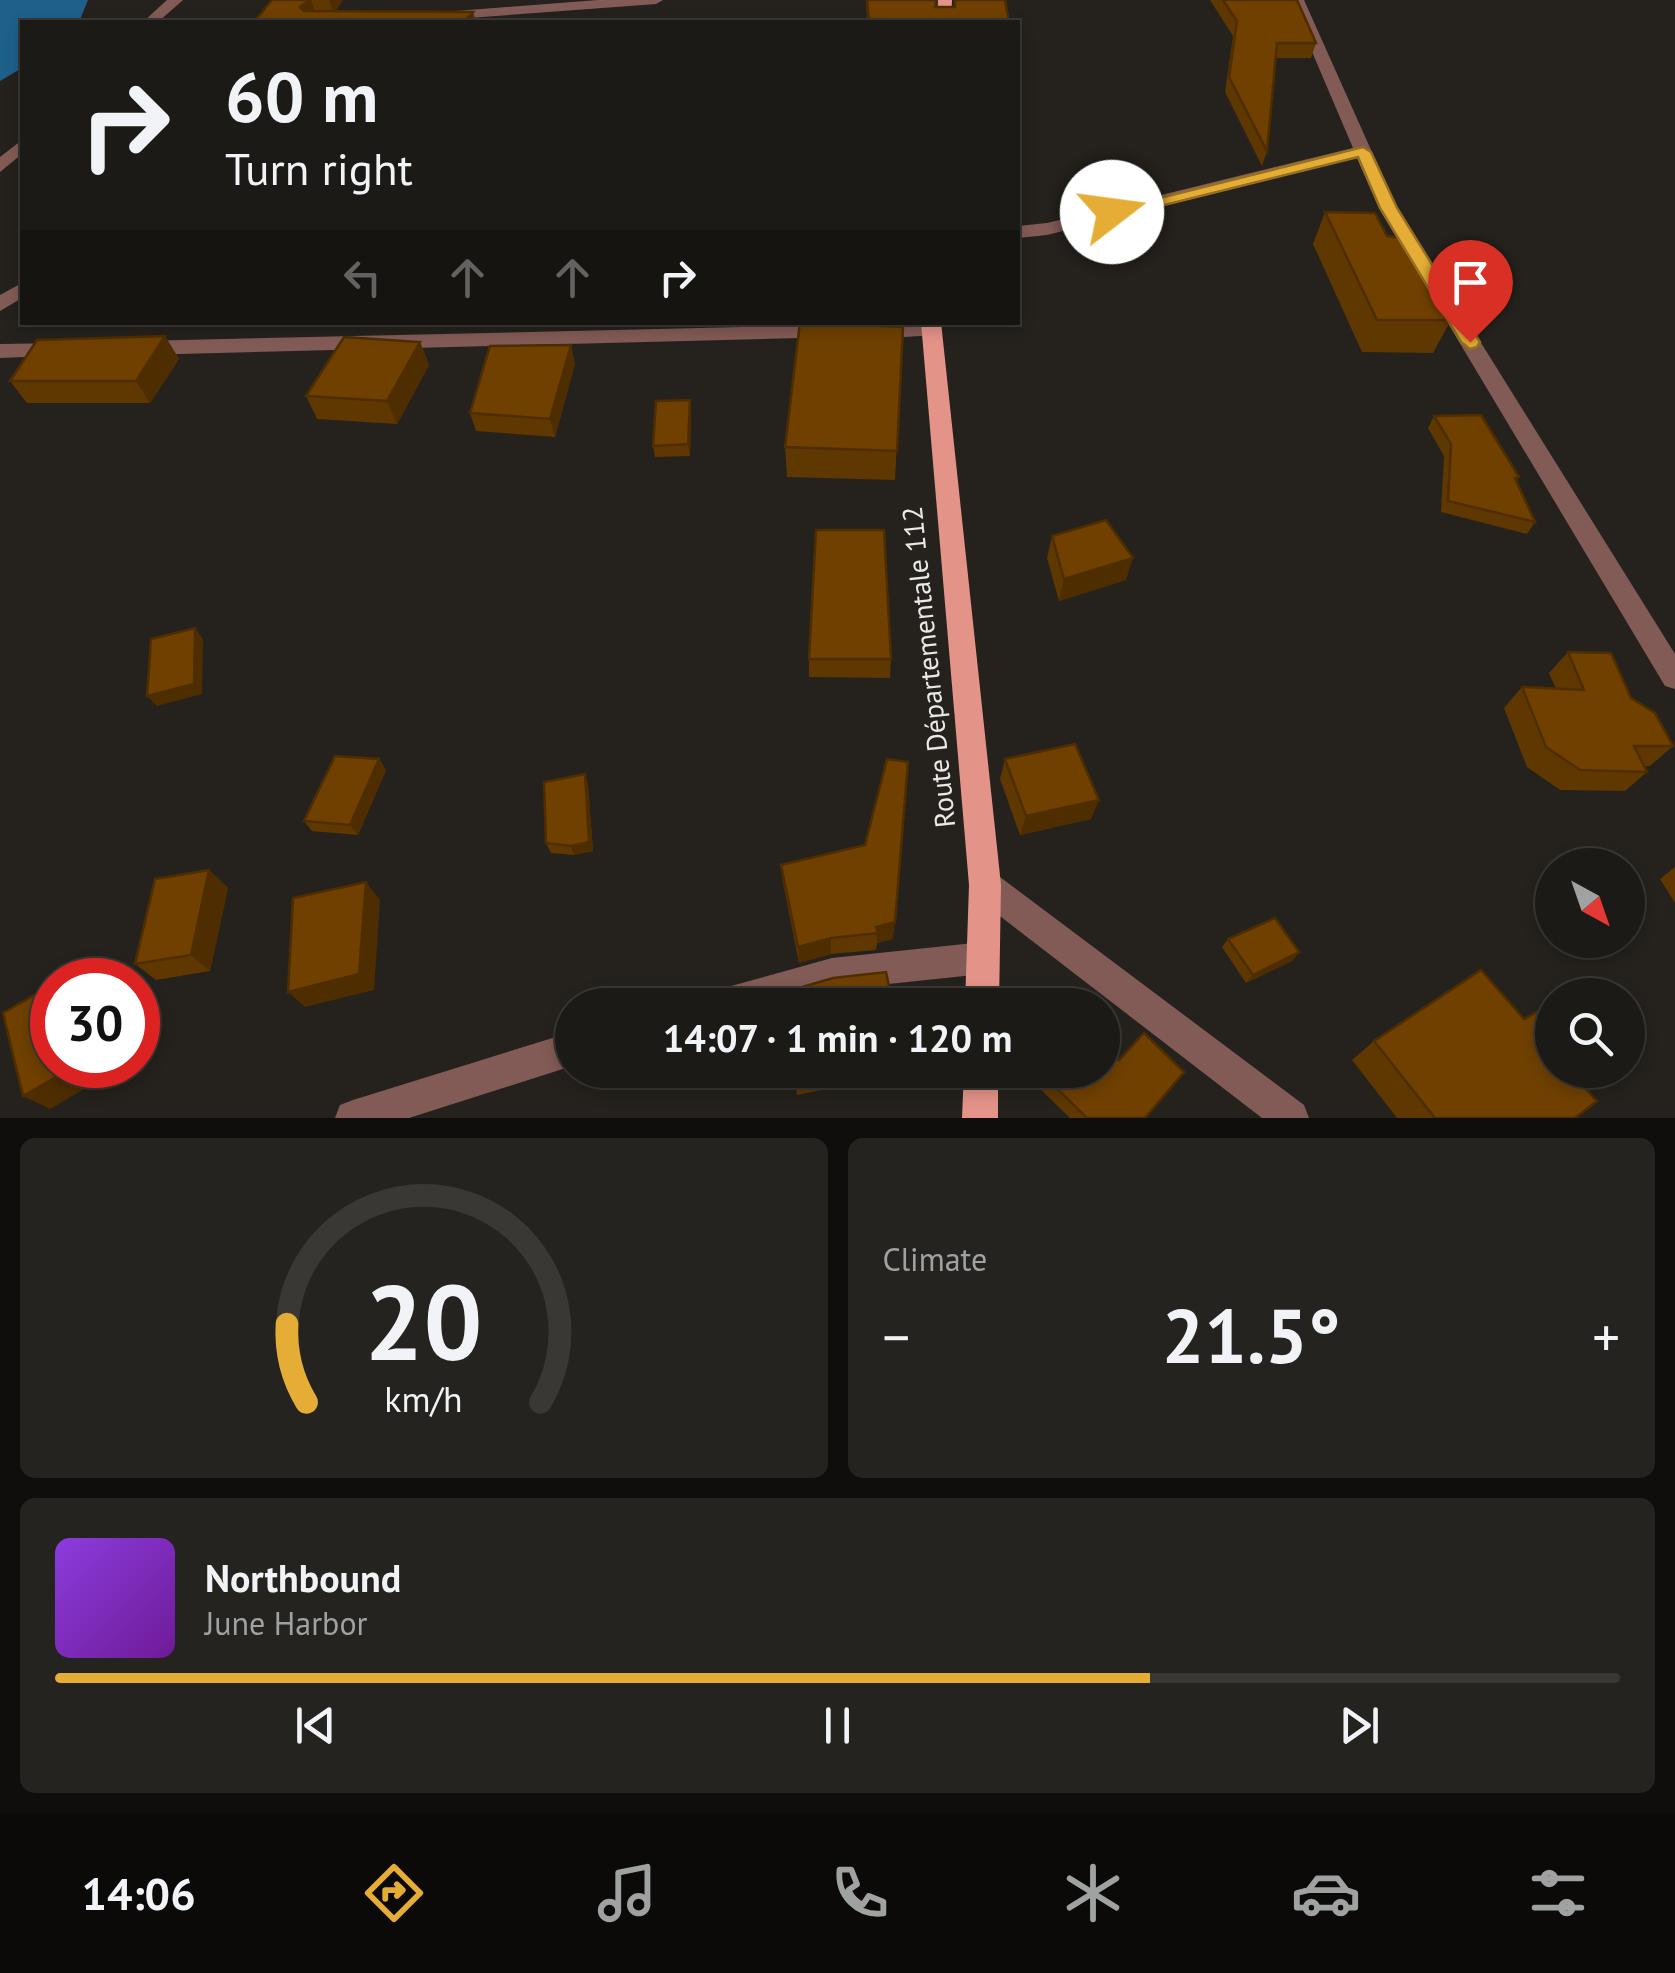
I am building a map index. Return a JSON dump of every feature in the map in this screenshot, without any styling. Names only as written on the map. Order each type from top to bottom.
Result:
[{"type":"main road","name":"Route Départementale 112","points":[[931,326],[985,886],[982,988]]},
{"type":"main road","points":[[980,1118],[981,1088]]},
{"type":"street","points":[[152,20],[176,0]]},
{"type":"street","points":[[415,18],[656,0]]},
{"type":"street","points":[[1297,0],[1388,208],[1675,678]]},
{"type":"street","points":[[0,166],[20,147]]},
{"type":"street","points":[[1020,232],[1047,229],[1363,152]]},
{"type":"street","points":[[0,305],[20,290]]},
{"type":"street","points":[[119,348],[931,326]]},
{"type":"street","points":[[0,351],[79,350]]},
{"type":"street","points":[[985,886],[1291,1118]]},
{"type":"street","points":[[783,988],[832,974],[983,958]]},
{"type":"street","points":[[353,1118],[555,1054]]},
{"type":"water","points":[[0,0],[88,0],[80,20],[20,20],[20,69],[0,81]]},
{"type":"building","points":[[272,0],[310,0],[300,7],[304,11],[473,12],[466,20],[256,20]]},
{"type":"building","points":[[867,0],[936,0],[935,7],[955,7],[955,0],[1005,0],[1009,20],[869,20]]},
{"type":"building","points":[[1223,0],[1297,0],[1316,43],[1277,43],[1267,151],[1229,77],[1237,21]]},
{"type":"building","points":[[1325,212],[1375,213],[1387,236],[1406,239],[1451,320],[1377,320]]},
{"type":"building","points":[[800,325],[903,327],[897,451],[785,447]]},
{"type":"building","points":[[165,336],[136,381],[10,381],[37,340]]},
{"type":"building","points":[[344,337],[420,342],[387,401],[306,396]]},
{"type":"building","points":[[571,345],[550,419],[470,413],[490,346]]},
{"type":"building","points":[[690,400],[688,444],[653,446],[656,401]]},
{"type":"building","points":[[1481,415],[1519,477],[1515,478],[1535,522],[1448,501],[1451,444],[1434,416]]},
{"type":"building","points":[[1106,520],[1133,558],[1064,579],[1052,536]]},
{"type":"building","points":[[816,530],[884,530],[891,659],[809,659]]},
{"type":"building","points":[[195,628],[194,684],[147,696],[151,639]]},
{"type":"building","points":[[1568,652],[1611,653],[1631,698],[1655,713],[1673,746],[1634,746],[1647,772],[1580,770],[1546,747],[1522,687],[1584,690]]},
{"type":"building","points":[[1075,744],[1099,800],[1026,816],[1005,759]]},
{"type":"building","points":[[335,756],[379,759],[350,825],[304,821]]},
{"type":"building","points":[[887,759],[908,762],[895,922],[876,927],[878,933],[831,938],[798,947],[781,865],[865,845]]},
{"type":"building","points":[[585,774],[589,842],[571,846],[546,843],[544,782]]},
{"type":"building","points":[[209,870],[191,955],[160,960],[136,958],[155,879]]},
{"type":"building","points":[[366,882],[359,974],[288,992],[293,898]]},
{"type":"building","points":[[1275,918],[1299,952],[1253,975],[1228,939]]},
{"type":"building","points":[[1481,970],[1524,1019],[1535,1013],[1535,1088],[1585,1088],[1597,1101],[1575,1118],[1435,1118],[1374,1041]]},
{"type":"building","points":[[886,972],[889,988],[799,988],[833,978]]},
{"type":"building","points":[[30,998],[30,1088],[37,1088],[23,1096],[3,1013]]},
{"type":"building","points":[[1144,1033],[1184,1072],[1145,1118],[1087,1118],[1056,1088],[1120,1088],[1120,1059]]},
{"type":"route","points":[[1112,212],[1363,152],[1388,208],[1470,342]]}]
